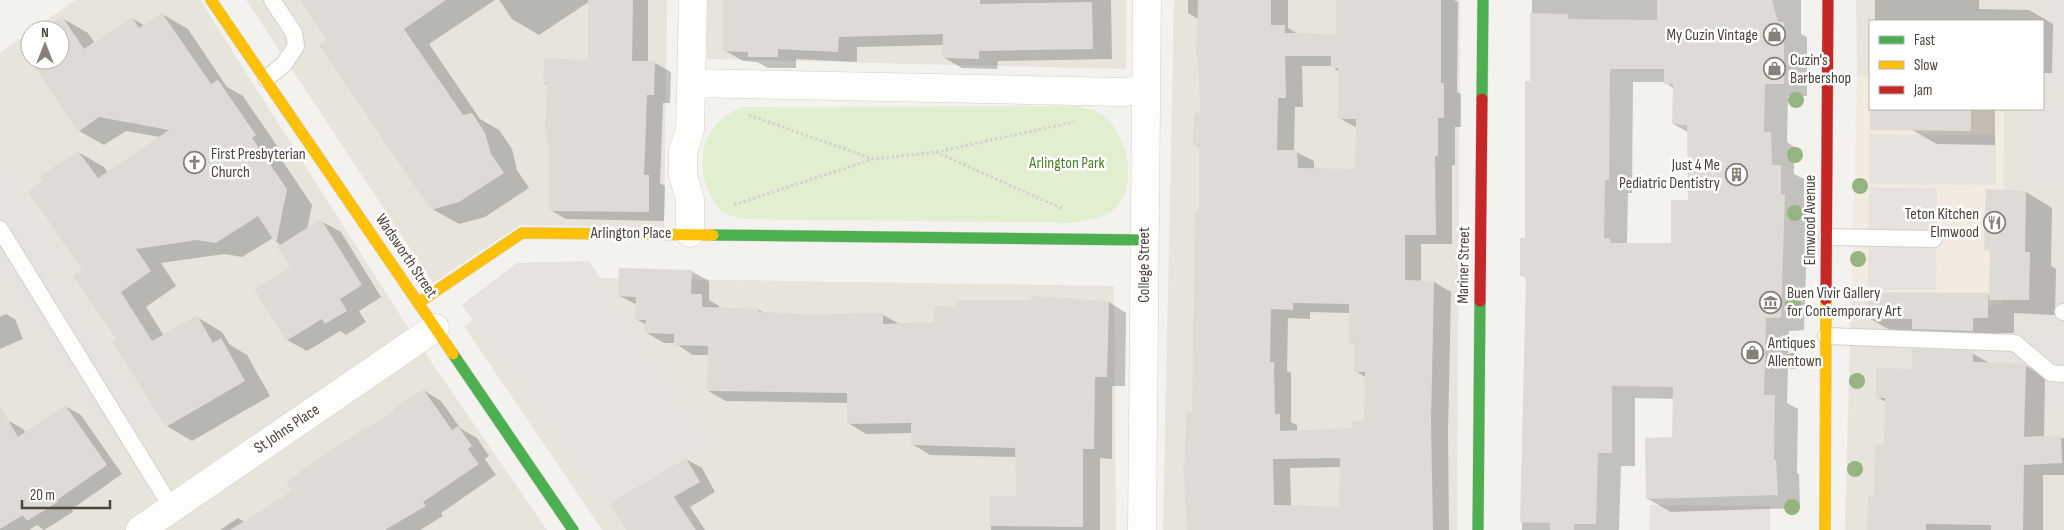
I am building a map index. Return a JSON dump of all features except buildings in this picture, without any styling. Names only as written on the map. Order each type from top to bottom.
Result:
[{"type":"street","name":"Wadsworth Street","points":[[211,0],[573,530]]},
{"type":"street","name":"Arlington Place","points":[[418,303],[522,232],[690,234],[690,199],[683,176],[683,151],[690,130],[693,0]]},
{"type":"street","name":"College Street","points":[[1142,530],[1147,0]]},
{"type":"street","name":"Mariner Street","points":[[1478,530],[1483,0]]},
{"type":"street","name":"Elmwood Avenue","points":[[1825,530],[1828,0]]},
{"type":"street","points":[[691,83],[1121,92],[1146,90]]},
{"type":"street","points":[[690,234],[1144,240]]},
{"type":"street","name":"St Johns Place","points":[[140,530],[435,328]]},
{"type":"lane","points":[[266,79],[284,64],[296,46],[294,33],[272,0]]},
{"type":"lane","points":[[0,229],[172,508]]},
{"type":"lane","points":[[1827,237],[1934,239]]},
{"type":"lane","points":[[1826,336],[2015,343],[2051,373],[2064,374]]},
{"type":"path","points":[[744,113],[873,159]]},
{"type":"path","points":[[726,208],[873,159],[936,152],[1076,122]]},
{"type":"path","points":[[936,152],[1070,213]]},
{"type":"shaded area","points":[[75,0],[200,0],[412,334],[547,530],[0,530],[0,53],[20,39],[20,70],[70,70],[70,20],[47,20]]},
{"type":"shaded area","points":[[246,0],[667,0],[664,228],[520,225],[433,283]]},
{"type":"shaded area","points":[[707,0],[1126,0],[1126,69],[707,59]]},
{"type":"shaded area","points":[[1174,0],[1460,0],[1457,530],[1163,530]]},
{"type":"shaded area","points":[[1856,0],[2064,0],[2064,530],[1845,530],[1851,300],[2001,306],[2004,110],[2044,110],[2044,20],[1869,20],[1869,76],[1857,76]]},
{"type":"shaded area","points":[[2036,0],[2064,0],[2064,92],[2044,91],[2044,20],[2036,20]]},
{"type":"shaded area","points":[[1857,76],[1869,76],[1869,110],[2004,110],[2002,306],[1851,300]]},
{"type":"shaded area","points":[[2044,101],[2064,102],[2064,184],[2031,183],[2033,110],[2044,110]]},
{"type":"shaded area","points":[[1869,134],[1996,135],[1996,185],[1869,184]]},
{"type":"shaded area","points":[[0,156],[73,265],[60,274],[155,414],[112,443],[0,277]]},
{"type":"shaded area","points":[[1869,187],[1937,188],[1936,290],[1868,290]]},
{"type":"shaded area","points":[[589,261],[710,441],[602,506],[462,305],[517,263]]},
{"type":"shaded area","points":[[2033,266],[2064,266],[2064,326],[2032,325]]},
{"type":"shaded area","points":[[541,277],[1114,286],[1116,530],[602,530],[464,326]]},
{"type":"shaded area","points":[[1992,304],[2027,304],[2027,332],[2064,333],[2064,414],[2027,414],[2028,360],[1871,358],[1871,324],[1992,326]]},
{"type":"shaded area","points":[[1650,505],[1770,506],[1770,530],[1649,530]]},
{"type":"green space","name":"Arlington Park","points":[[1076,106],[1098,112],[1109,120],[1124,146],[1128,161],[1128,177],[1126,191],[1119,204],[1109,213],[1075,223],[746,219],[727,214],[717,206],[710,194],[702,168],[706,142],[712,130],[720,120],[744,107]]},
{"type":"traffic: fast","points":[[1482,99],[1483,0]]},
{"type":"traffic: fast","points":[[713,235],[1144,240]]},
{"type":"traffic: fast","points":[[1478,530],[1480,301]]},
{"type":"traffic: fast","points":[[453,354],[573,530]]},
{"type":"traffic: slow","points":[[211,0],[453,354]]},
{"type":"traffic: slow","points":[[418,303],[522,233],[713,235]]},
{"type":"traffic: slow","points":[[1825,530],[1826,300]]},
{"type":"traffic: jam","points":[[1826,300],[1828,0]]},
{"type":"traffic: jam","points":[[1480,301],[1482,99]]},
{"type":"place","name":"My Cuzin Vintage","points":[[1774,35]]},
{"type":"place","name":"Cuzin's Barbershop","points":[[1774,69]]},
{"type":"place","name":"First Presbyterian Church","points":[[195,163]]},
{"type":"place","name":"Just 4 Me Pediatric Dentistry","points":[[1736,174]]},
{"type":"place","name":"Teton Kitchen Elmwood","points":[[1995,223]]},
{"type":"place","name":"Buen Vivir Gallery for Contemporary Art","points":[[1771,302]]},
{"type":"place","name":"Antiques Allentown","points":[[1752,352]]}]
